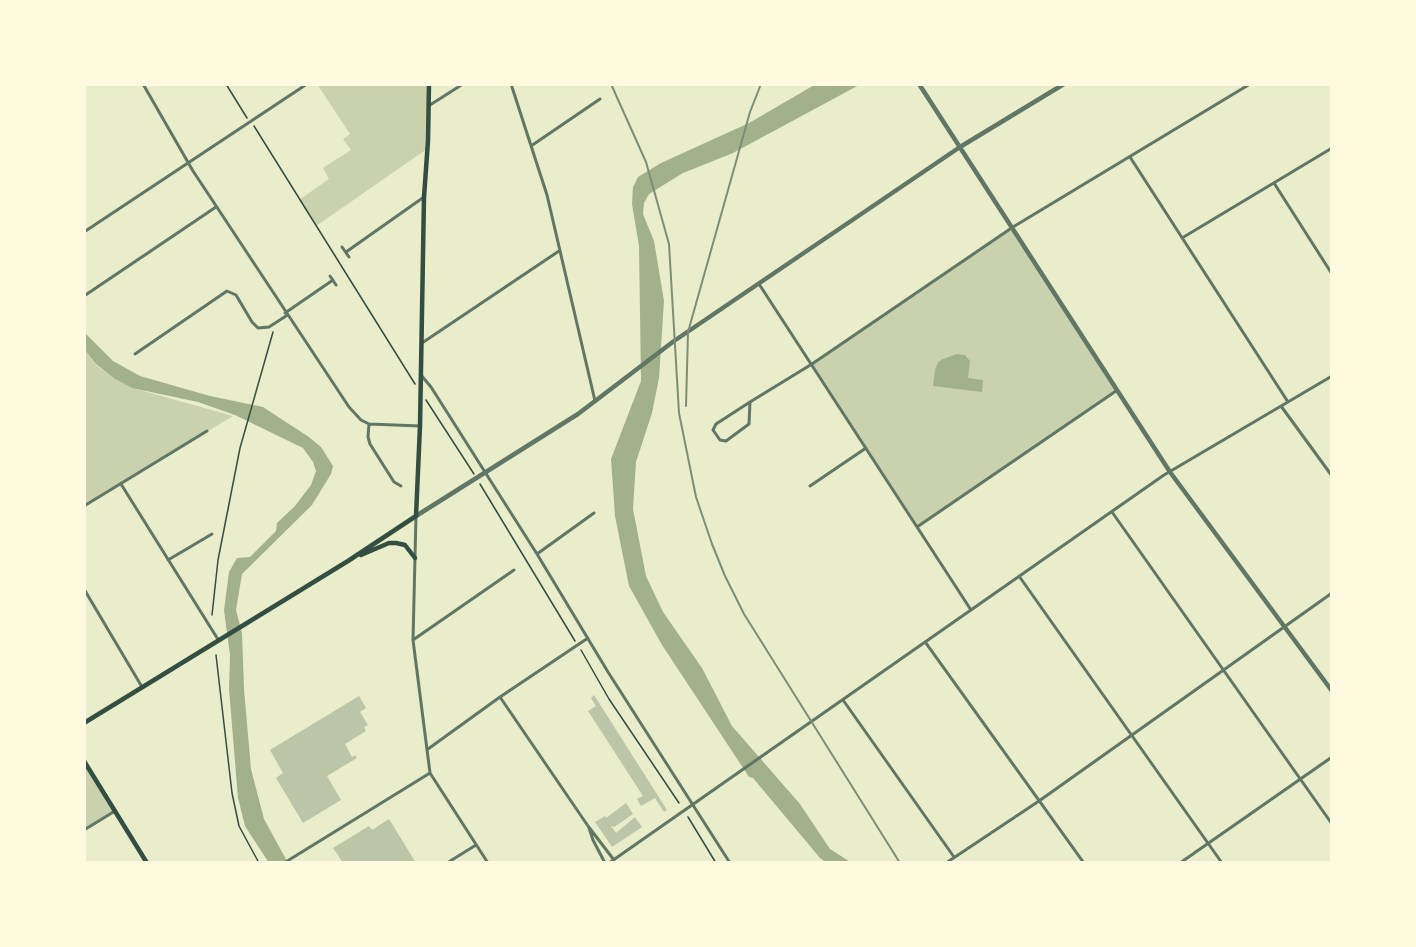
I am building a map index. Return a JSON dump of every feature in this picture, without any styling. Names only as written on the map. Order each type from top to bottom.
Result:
[{"type":"main road","points":[[84,723],[348,561],[416,516],[429,84]]},
{"type":"main road","points":[[348,561],[389,543],[405,545],[415,558]]},
{"type":"main road","points":[[84,760],[147,863]]},
{"type":"street","points":[[142,84],[188,164],[353,412],[369,424],[420,426]]},
{"type":"street","points":[[84,232],[307,84]]},
{"type":"street","points":[[428,106],[462,84]]},
{"type":"street","points":[[512,84],[547,195],[595,401]]},
{"type":"street","points":[[920,84],[1170,472],[1332,691]]},
{"type":"street","points":[[488,863],[430,773],[413,639],[416,516],[578,414],[666,347],[960,147],[1064,84]]},
{"type":"street","points":[[750,402],[749,424],[726,441],[720,440],[713,430],[714,426],[750,402],[812,364],[1013,227],[1251,84]]},
{"type":"street","points":[[531,146],[600,99]]},
{"type":"street","points":[[1182,238],[1332,148]]},
{"type":"street","points":[[1130,157],[1288,402]]},
{"type":"street","points":[[1274,183],[1332,274]]},
{"type":"street","points":[[345,252],[424,197]]},
{"type":"street","points":[[84,296],[216,207]]},
{"type":"street","points":[[342,247],[349,257]]},
{"type":"street","points":[[422,343],[559,251]]},
{"type":"street","points":[[330,276],[336,285]]},
{"type":"street","points":[[135,354],[227,291],[236,295],[258,328],[268,327],[333,280]]},
{"type":"street","points":[[759,284],[971,610]]},
{"type":"street","points":[[421,375],[431,387],[537,554],[730,863]]},
{"type":"street","points":[[588,826],[593,840],[607,863],[614,860],[1170,472],[1332,376]]},
{"type":"street","points":[[917,527],[1117,390]]},
{"type":"street","points":[[1281,406],[1332,476]]},
{"type":"street","points":[[369,424],[370,444],[394,482],[401,486]]},
{"type":"street","points":[[84,506],[207,431]]},
{"type":"street","points":[[810,486],[866,447]]},
{"type":"street","points":[[121,484],[219,641]]},
{"type":"street","points":[[1112,512],[1332,824]]},
{"type":"street","points":[[537,554],[594,513]]},
{"type":"street","points":[[168,560],[212,534]]},
{"type":"street","points":[[413,639],[514,570]]},
{"type":"street","points":[[1019,576],[1222,863]]},
{"type":"street","points":[[84,589],[142,687]]},
{"type":"street","points":[[946,863],[1039,801],[1332,593]]},
{"type":"street","points":[[428,749],[588,638]]},
{"type":"street","points":[[926,643],[1084,863]]},
{"type":"street","points":[[500,697],[588,826],[599,837],[614,860]]},
{"type":"street","points":[[843,700],[954,857]]},
{"type":"street","points":[[1180,863],[1332,758]]},
{"type":"street","points":[[284,863],[430,773]]},
{"type":"street","points":[[84,831],[115,811]]},
{"type":"street","points":[[447,863],[476,845]]},
{"type":"path","points":[[226,84],[420,392],[477,478],[609,699],[679,804]]},
{"type":"path","points":[[212,615],[218,560],[247,423],[273,332]]},
{"type":"path","points":[[216,655],[232,793],[239,825],[259,863]]},
{"type":"path","points":[[688,816],[716,863]]},
{"type":"shaded area","points":[[317,84],[429,84],[427,149],[316,226],[299,200],[329,179],[323,168],[351,150],[343,139],[350,134]]},
{"type":"shaded area","points":[[816,84],[861,84],[733,153],[683,173],[649,194],[644,203],[643,214],[654,241],[664,301],[659,378],[652,413],[636,462],[633,509],[646,576],[663,612],[702,668],[732,726],[800,804],[830,849],[852,863],[827,863],[820,858],[753,778],[749,777],[662,645],[629,586],[615,516],[611,459],[641,381],[639,246],[632,204],[633,187],[638,177],[661,163],[749,123]]},
{"type":"shaded area","points":[[1013,227],[1117,390],[917,527],[812,365]]},
{"type":"shaded area","points":[[84,332],[113,361],[140,376],[210,396],[263,407],[321,447],[333,466],[331,474],[312,505],[242,574],[236,610],[242,633],[251,769],[264,819],[288,863],[269,863],[245,826],[238,798],[229,689],[230,655],[224,610],[229,572],[237,558],[250,557],[276,531],[277,523],[295,506],[311,485],[316,471],[313,462],[303,448],[235,415],[198,402],[132,388],[115,379],[96,364],[84,349]]},
{"type":"shaded area","points":[[84,349],[96,365],[115,379],[133,388],[233,416],[84,506]]},
{"type":"shaded area","points":[[957,354],[965,355],[970,361],[968,378],[983,380],[982,392],[933,386],[938,362]]},
{"type":"shaded area","points":[[84,761],[115,811],[84,830]]},
{"type":"building","points":[[594,695],[667,810],[664,812],[655,798],[641,806],[637,799],[643,796],[588,711],[596,706],[591,698]]},
{"type":"building","points":[[359,696],[366,708],[360,712],[368,725],[364,727],[366,731],[345,744],[352,757],[355,755],[357,758],[327,776],[341,800],[303,823],[276,778],[283,773],[270,750]]},
{"type":"building","points":[[626,803],[633,814],[614,827],[611,826],[616,833],[635,817],[642,827],[612,847],[595,822],[605,816],[606,818]]},
{"type":"building","points":[[389,819],[416,863],[343,863],[333,848],[369,826],[372,830]]},
{"type":"railway","points":[[611,84],[646,162],[669,244],[679,413],[696,497],[712,544],[744,614],[900,863]]},
{"type":"railway","points":[[686,406],[688,332],[750,112],[761,84]]}]
